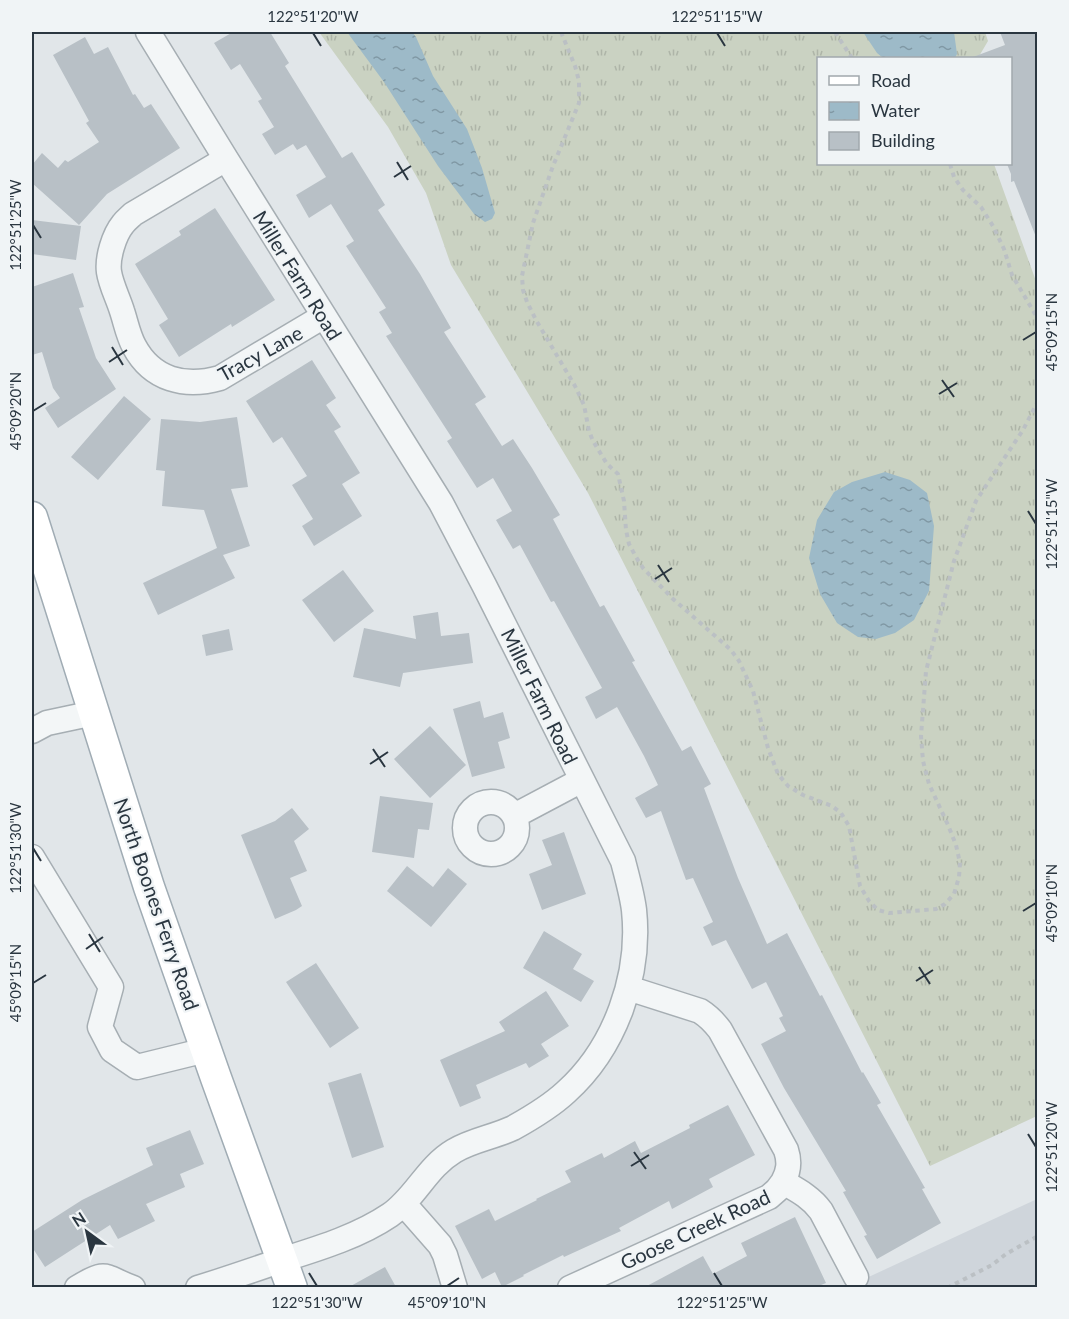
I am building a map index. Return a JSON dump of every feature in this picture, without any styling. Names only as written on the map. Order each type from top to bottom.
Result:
[{"type":"main road","name":"North Boones Ferry Road","points":[[32,517],[149,887],[287,1274]]},
{"type":"street","name":"Miller Farm Road","points":[[148,32],[441,503],[623,861],[634,910],[634,946],[628,988],[620,1013],[594,1060],[566,1092],[513,1128],[453,1152],[431,1171],[404,1204],[385,1218],[365,1229],[311,1251],[287,1274],[198,1287]]},
{"type":"street","name":"Tracy Lane","points":[[226,159],[133,214],[122,225],[113,245],[109,258],[109,272],[133,344],[140,357],[161,375],[191,383],[205,382],[220,378],[324,316]]},
{"type":"street","points":[[32,731],[47,723],[94,713]]},
{"type":"street","points":[[514,816],[582,780]]},
{"type":"street","points":[[32,857],[111,987],[100,1027],[112,1050],[137,1067],[206,1050]]},
{"type":"street","name":"Goose Creek Road","points":[[570,1287],[769,1197],[788,1174],[789,1158],[786,1150],[714,1022],[700,1011],[628,988]]},
{"type":"street","name":"Goose Creek Road","points":[[783,1182],[816,1203],[856,1277]]},
{"type":"street","points":[[404,1204],[440,1245],[455,1287]]},
{"type":"street","points":[[77,1287],[96,1277],[105,1276],[130,1287]]},
{"type":"path","points":[[561,32],[579,81],[579,103],[553,166],[533,224],[522,276],[527,302],[575,386],[584,405],[593,441],[607,464],[618,474],[629,544],[636,557],[643,568],[672,598],[730,650],[739,661],[753,691],[768,748],[778,774],[788,786],[803,795],[832,806],[841,813],[849,826],[860,886],[878,910],[889,913],[936,909],[945,904],[954,894],[960,863],[956,845],[929,784],[923,761],[921,736],[926,671],[954,561],[976,501],[1023,430],[1038,401]]},
{"type":"path","points":[[835,32],[851,57]]},
{"type":"path","points":[[950,165],[954,177],[963,190],[981,207],[993,226],[1004,249],[1012,275],[1038,319]]},
{"type":"path","points":[[947,1287],[992,1265],[1006,1254],[1038,1236]]},
{"type":"shaded area","points":[[1037,1199],[1037,1287],[847,1287]]},
{"type":"green space","points":[[319,32],[985,32],[988,41],[979,57],[817,57],[817,165],[994,165],[1037,284],[1037,1116],[930,1166],[588,493],[451,265],[426,193],[388,127]]},
{"type":"water","points":[[347,32],[412,32],[416,37],[433,76],[467,129],[482,168],[495,213],[492,219],[485,222],[474,214],[438,166],[384,82]]},
{"type":"water","points":[[863,32],[954,32],[957,54],[956,57],[882,57]]},
{"type":"water","points":[[885,472],[910,480],[927,493],[934,526],[929,591],[914,620],[895,633],[876,639],[858,637],[837,623],[820,594],[809,558],[817,520],[834,492],[852,482]]},
{"type":"building","points":[[233,32],[270,32],[289,63],[285,66],[342,158],[352,152],[385,205],[378,210],[420,274],[451,328],[444,332],[486,397],[475,404],[502,446],[513,439],[532,468],[560,515],[553,519],[600,607],[604,605],[635,661],[632,662],[682,751],[691,746],[711,784],[704,788],[738,878],[767,944],[787,933],[862,1073],[881,1103],[877,1105],[925,1188],[922,1189],[941,1223],[877,1259],[864,1236],[867,1235],[843,1192],[846,1191],[784,1088],[761,1044],[786,1031],[779,1018],[783,1016],[766,982],[752,989],[726,940],[712,946],[703,927],[713,922],[693,878],[686,880],[661,811],[646,818],[635,798],[658,785],[644,756],[617,707],[596,719],[585,697],[602,688],[520,545],[513,549],[496,520],[512,511],[493,478],[477,488],[447,441],[452,438],[386,336],[392,333],[379,312],[386,308],[346,246],[354,241],[331,204],[309,218],[296,195],[326,177],[306,145],[297,150],[293,144],[275,155],[262,134],[274,127],[258,101],[262,99],[240,64],[231,70],[214,43]]},
{"type":"building","points":[[1000,32],[1038,32],[1038,237],[1036,237],[1014,181],[1011,182],[1007,165],[1012,165],[1012,57],[973,57],[1005,45]]},
{"type":"building","points":[[85,37],[94,54],[108,47],[133,95],[135,94],[144,108],[151,104],[180,148],[107,194],[79,225],[32,183],[32,165],[42,153],[58,168],[65,160],[68,162],[99,142],[86,123],[89,121],[53,55]]},
{"type":"building","points":[[215,208],[275,300],[232,327],[231,324],[179,357],[159,325],[168,319],[135,264],[181,235],[179,231]]},
{"type":"building","points":[[32,220],[81,226],[76,260],[32,254]]},
{"type":"building","points":[[73,273],[84,307],[79,308],[96,358],[116,389],[58,428],[45,408],[60,398],[53,388],[42,352],[32,355],[32,287]]},
{"type":"building","points":[[312,360],[336,398],[326,405],[341,427],[334,431],[360,473],[342,484],[362,516],[314,546],[302,526],[313,519],[292,485],[307,476],[282,437],[273,443],[246,401]]},
{"type":"building","points":[[124,396],[151,419],[98,480],[71,457]]},
{"type":"building","points":[[237,417],[248,487],[231,489],[250,546],[223,555],[235,578],[158,615],[143,583],[217,548],[204,510],[162,506],[165,471],[156,470],[161,419],[200,422]]},
{"type":"building","points":[[343,570],[374,611],[334,642],[302,600]]},
{"type":"building","points":[[438,612],[441,636],[469,633],[473,663],[403,673],[400,687],[353,677],[364,628],[416,639],[413,616]]},
{"type":"building","points":[[229,629],[233,650],[206,656],[202,635]]},
{"type":"building","points":[[480,701],[484,718],[503,712],[510,738],[498,742],[505,768],[472,777],[453,709]]},
{"type":"building","points":[[430,726],[466,765],[430,798],[394,759]]},
{"type":"building","points":[[380,796],[433,803],[429,830],[418,829],[414,858],[372,852]]},
{"type":"building","points":[[292,808],[309,829],[294,841],[307,871],[290,878],[302,906],[275,919],[241,835],[275,821]]},
{"type":"building","points":[[564,832],[586,894],[542,910],[529,874],[552,865],[542,840]]},
{"type":"building","points":[[407,866],[433,887],[448,868],[467,884],[431,927],[387,891]]},
{"type":"building","points":[[544,931],[582,954],[573,969],[594,981],[581,1002],[523,968]]},
{"type":"building","points":[[316,963],[359,1028],[330,1048],[286,982]]},
{"type":"building","points":[[546,991],[569,1026],[541,1044],[549,1056],[529,1068],[526,1063],[476,1085],[481,1098],[460,1107],[440,1060],[505,1031],[499,1022]]},
{"type":"building","points":[[361,1073],[384,1147],[352,1158],[328,1083]]},
{"type":"building","points":[[728,1105],[755,1155],[709,1179],[713,1187],[672,1209],[669,1201],[619,1228],[621,1231],[564,1257],[563,1255],[502,1287],[495,1272],[482,1279],[455,1226],[489,1209],[495,1221],[571,1182],[565,1171],[602,1153],[604,1158],[635,1141],[641,1153]]},
{"type":"building","points":[[190,1130],[204,1164],[180,1174],[185,1187],[146,1204],[155,1221],[118,1239],[110,1225],[45,1267],[32,1247],[32,1232],[82,1200],[153,1165],[146,1148]]},
{"type":"building","points":[[795,1217],[826,1283],[816,1287],[645,1287],[703,1256],[713,1274],[747,1256],[741,1243]]},
{"type":"building","points":[[385,1267],[396,1287],[349,1287]]}]
